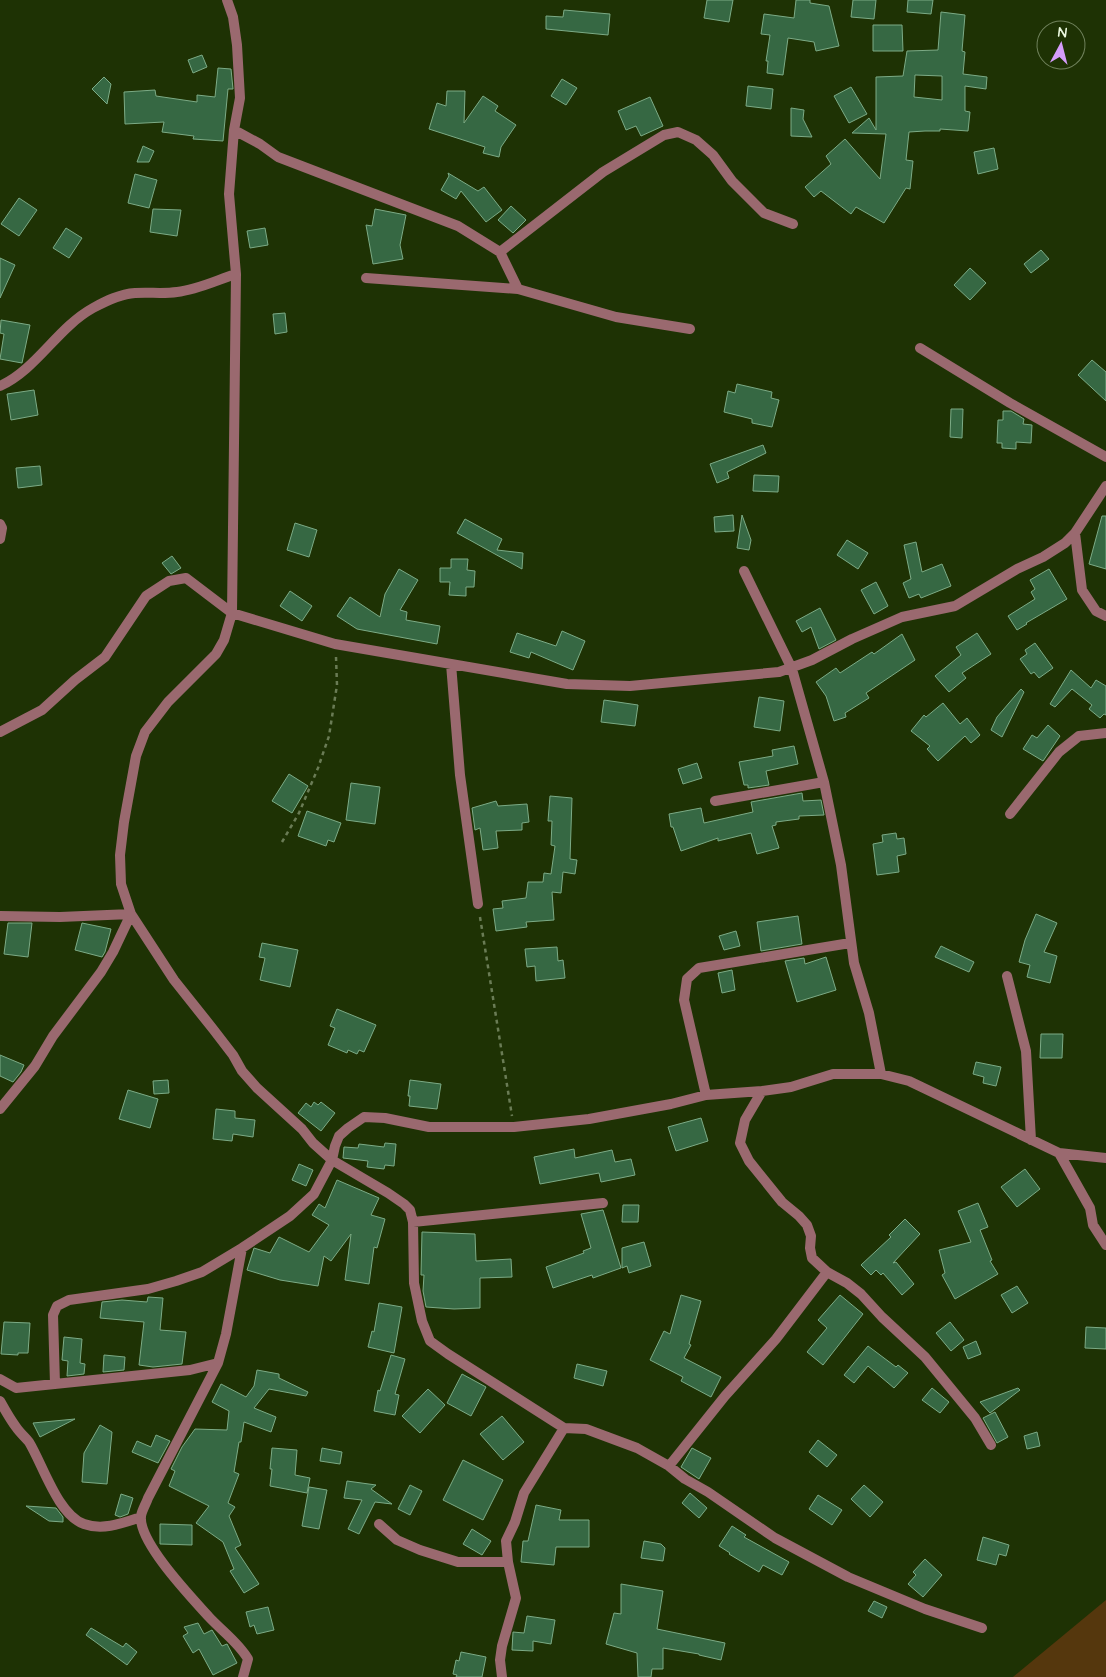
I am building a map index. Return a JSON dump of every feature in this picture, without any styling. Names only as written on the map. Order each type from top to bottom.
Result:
[{"type":"street","points":[[227,0],[234,17],[240,98],[234,130],[229,194],[236,274],[232,613],[224,640],[216,654],[168,702],[145,732],[136,756],[120,855],[121,884],[131,914],[174,980],[233,1055],[242,1071],[257,1088],[295,1122],[332,1160],[404,1204],[410,1210],[413,1222],[414,1283],[422,1321],[430,1341],[564,1428],[586,1429],[637,1448],[669,1466],[685,1479],[708,1492],[775,1538],[848,1577],[925,1609],[982,1628]]},
{"type":"street","points":[[234,130],[250,138],[278,157],[458,226],[500,252],[518,289]]},
{"type":"street","points":[[500,252],[603,172],[664,135],[678,132],[696,140],[713,155],[732,181],[764,213],[793,224]]},
{"type":"street","points":[[0,386],[12,381],[25,371],[69,326],[91,309],[112,298],[134,293],[178,292],[236,274]]},
{"type":"street","points":[[366,278],[518,289],[616,317],[690,329]]},
{"type":"street","points":[[920,348],[1010,403],[1106,458]]},
{"type":"street","points":[[0,732],[42,710],[75,680],[105,657],[146,596],[170,581],[186,578],[232,613],[335,644],[567,684],[630,686],[779,672],[792,669],[902,617],[955,606],[1017,569],[1048,554],[1075,534],[1106,486]]},
{"type":"street","points":[[0,524],[2,528],[0,539]]},
{"type":"street","points":[[1075,534],[1082,590],[1096,611],[1106,616]]},
{"type":"street","points":[[744,571],[792,669],[824,782],[841,865],[850,943],[869,1013],[881,1074]]},
{"type":"street","points":[[451,664],[460,775],[478,904]]},
{"type":"street","points":[[1010,814],[1060,752],[1079,736],[1106,733]]},
{"type":"street","points":[[715,801],[824,782]]},
{"type":"street","points":[[0,916],[60,917],[131,914]]},
{"type":"street","points":[[0,1109],[35,1066],[53,1036],[100,972],[113,952],[131,914]]},
{"type":"street","points":[[706,1095],[684,1000],[687,979],[699,968],[850,943]]},
{"type":"street","points":[[1007,976],[1026,1051],[1030,1140]]},
{"type":"street","points":[[55,1384],[53,1315],[57,1306],[68,1300],[148,1289],[176,1281],[202,1272],[242,1248],[290,1216],[314,1194],[332,1160],[334,1146],[339,1136],[364,1117],[385,1118],[429,1127],[514,1127],[589,1119],[671,1104],[706,1095],[791,1087],[833,1074],[881,1074],[909,1082],[1059,1153],[1106,1158]]},
{"type":"street","points":[[762,1091],[745,1120],[740,1143],[749,1161],[782,1202],[807,1225],[811,1236],[810,1248],[812,1258],[827,1272],[847,1282],[861,1294],[882,1317],[925,1356],[975,1418],[991,1445]]},
{"type":"street","points":[[1059,1153],[1090,1208],[1093,1225],[1106,1245]]},
{"type":"street","points":[[413,1222],[604,1203]]},
{"type":"street","points":[[242,1248],[226,1334],[218,1363],[148,1498],[141,1517],[145,1536],[166,1568],[243,1650],[248,1660],[243,1677]]},
{"type":"street","points":[[669,1466],[725,1396],[776,1339],[827,1272]]},
{"type":"street","points":[[0,1397],[16,1388],[190,1370],[218,1363]]},
{"type":"street","points":[[0,1379],[16,1388]]},
{"type":"street","points":[[0,1401],[16,1428],[28,1442],[60,1501],[72,1517],[84,1524],[114,1526],[141,1517]]},
{"type":"street","points":[[502,1677],[500,1660],[502,1646],[516,1598],[508,1562],[506,1542],[515,1522],[524,1493],[564,1428]]},
{"type":"street","points":[[379,1524],[397,1540],[420,1550],[458,1562],[508,1562]]},
{"type":"path","points":[[282,842],[299,813],[318,768],[328,736],[337,685],[335,644]]},
{"type":"path","points":[[478,904],[514,1127]]},
{"type":"shaded area","points":[[1106,1600],[1106,1677],[1013,1677]]},
{"type":"building","points":[[707,0],[733,0],[729,22],[704,18]]},
{"type":"building","points":[[796,0],[810,0],[810,3],[829,6],[839,46],[816,51],[814,42],[788,38],[783,75],[767,73],[768,61],[766,61],[770,35],[761,34],[764,14],[794,18]]},
{"type":"building","points":[[853,0],[876,0],[874,19],[851,17]]},
{"type":"building","points":[[908,0],[933,0],[931,14],[907,12]]},
{"type":"building","points":[[564,10],[610,14],[608,35],[546,29],[546,16],[563,17]]},
{"type":"building","points":[[941,12],[965,15],[962,51],[965,52],[963,74],[987,77],[986,89],[965,86],[965,111],[970,112],[968,131],[940,129],[940,131],[909,132],[906,160],[913,161],[910,189],[906,188],[884,223],[856,207],[851,214],[821,191],[814,197],[805,187],[831,164],[826,156],[845,139],[880,179],[886,134],[852,133],[869,118],[876,130],[876,77],[903,76],[907,51],[938,50]],"holes":[[[915,75],[942,76],[942,100],[914,97]]]},
{"type":"building","points":[[873,25],[902,25],[903,51],[873,51]]},
{"type":"building","points":[[202,55],[207,67],[193,73],[188,60]]},
{"type":"building","points":[[218,68],[231,69],[233,89],[228,89],[223,141],[193,139],[194,136],[162,132],[164,122],[125,124],[124,92],[155,90],[156,96],[197,102],[197,95],[215,97]]},
{"type":"building","points":[[104,77],[111,84],[107,104],[92,89]]},
{"type":"building","points":[[562,79],[577,88],[566,105],[551,96]]},
{"type":"building","points":[[748,86],[773,89],[771,109],[746,106]]},
{"type":"building","points":[[851,87],[867,114],[849,123],[834,96]]},
{"type":"building","points":[[447,91],[465,91],[464,123],[483,96],[498,106],[495,111],[516,125],[501,147],[499,157],[483,153],[485,147],[429,129],[437,103],[446,106]]},
{"type":"building","points":[[650,97],[663,126],[641,136],[636,126],[626,130],[618,111]]},
{"type":"building","points":[[791,108],[804,110],[803,119],[812,137],[791,136]]},
{"type":"building","points":[[143,146],[154,151],[149,162],[137,162]]},
{"type":"building","points":[[994,148],[998,169],[978,174],[974,152]]},
{"type":"building","points":[[448,173],[478,191],[484,187],[502,210],[486,222],[461,191],[456,199],[441,190],[449,176]]},
{"type":"building","points":[[135,174],[157,180],[149,208],[128,203]]},
{"type":"building","points":[[19,198],[37,210],[19,236],[1,224]]},
{"type":"building","points":[[511,206],[526,220],[513,233],[498,220]]},
{"type":"building","points":[[153,209],[181,210],[177,236],[150,232]]},
{"type":"building","points":[[375,209],[406,215],[400,245],[403,259],[373,264],[366,225],[372,226]]},
{"type":"building","points":[[66,228],[82,238],[69,258],[53,248]]},
{"type":"building","points":[[265,228],[268,245],[250,248],[247,231]]},
{"type":"building","points":[[1041,250],[1049,259],[1031,273],[1024,264]]},
{"type":"building","points":[[0,258],[15,265],[0,298]]},
{"type":"building","points":[[970,268],[986,283],[970,300],[954,285]]},
{"type":"building","points":[[285,313],[287,332],[275,334],[273,314]]},
{"type":"building","points":[[1,320],[30,325],[22,363],[0,359],[4,334],[0,333]]},
{"type":"building","points":[[1092,360],[1106,372],[1106,401],[1078,375]]},
{"type":"building","points":[[737,384],[772,392],[771,398],[779,400],[772,427],[752,423],[752,419],[724,412],[728,391],[735,393]]},
{"type":"building","points":[[34,390],[38,415],[11,420],[7,394]]},
{"type":"building","points":[[951,409],[963,409],[962,438],[950,437]]},
{"type":"building","points":[[1003,411],[1011,411],[1024,419],[1023,424],[1032,425],[1031,443],[1016,442],[1016,449],[1002,448],[1002,443],[997,443],[998,420],[1003,420]]},
{"type":"building","points":[[763,445],[766,453],[727,472],[729,478],[717,483],[710,464]]},
{"type":"building","points":[[40,466],[42,485],[18,488],[16,468]]},
{"type":"building","points":[[754,475],[779,476],[778,492],[753,491]]},
{"type":"building","points":[[733,515],[734,531],[715,532],[714,517]]},
{"type":"building","points":[[742,515],[751,540],[749,550],[737,548]]},
{"type":"building","points":[[1102,516],[1106,516],[1106,569],[1089,564]]},
{"type":"building","points":[[465,519],[502,539],[497,550],[523,553],[522,569],[457,533]]},
{"type":"building","points":[[295,523],[317,530],[309,557],[287,550]]},
{"type":"building","points":[[847,540],[868,553],[858,569],[837,555]]},
{"type":"building","points":[[916,542],[922,572],[942,564],[951,586],[921,598],[919,594],[909,598],[903,583],[911,579],[904,545]]},
{"type":"building","points":[[172,556],[181,568],[171,574],[162,563]]},
{"type":"building","points":[[451,559],[468,559],[467,570],[475,571],[474,587],[466,587],[466,596],[449,595],[450,582],[440,582],[440,568],[451,568]]},
{"type":"building","points":[[399,569],[418,580],[400,610],[407,612],[406,620],[440,626],[437,644],[357,629],[337,616],[350,597],[380,617],[385,594]]},
{"type":"building","points":[[1049,569],[1067,599],[1017,630],[1008,616],[1035,599],[1031,592],[1035,589],[1030,580]]},
{"type":"building","points":[[876,582],[888,606],[874,614],[861,590]]},
{"type":"building","points":[[290,591],[312,606],[302,621],[280,606]]},
{"type":"building","points":[[820,608],[836,640],[819,649],[811,627],[802,632],[796,621]]},
{"type":"building","points":[[562,631],[585,641],[573,670],[531,652],[529,658],[510,652],[517,633],[556,646]]},
{"type":"building","points":[[977,633],[991,654],[962,673],[966,678],[949,692],[935,676],[961,655],[956,647]]},
{"type":"building","points":[[902,634],[915,660],[866,693],[869,698],[845,713],[846,717],[834,721],[826,696],[816,682],[836,668],[840,673],[872,652],[874,654]]},
{"type":"building","points":[[1035,643],[1053,668],[1039,678],[1034,672],[1031,674],[1020,659],[1027,654],[1025,650]]},
{"type":"building","points":[[1071,670],[1091,688],[1096,680],[1106,686],[1106,715],[1104,714],[1100,718],[1089,709],[1092,705],[1072,689],[1055,707],[1050,704]]},
{"type":"building","points":[[1021,689],[1024,692],[1002,737],[991,730],[997,717]]},
{"type":"building","points":[[759,697],[784,701],[780,731],[754,727]]},
{"type":"building","points":[[604,700],[638,705],[635,726],[601,722]]},
{"type":"building","points":[[943,703],[960,724],[967,718],[980,735],[971,743],[965,736],[938,761],[927,749],[930,746],[911,731],[924,715],[926,717]]},
{"type":"building","points":[[1048,725],[1060,736],[1043,761],[1023,749],[1032,735],[1037,738]]},
{"type":"building","points":[[794,746],[798,764],[766,771],[769,785],[748,788],[748,785],[744,785],[739,762],[773,756],[772,750]]},
{"type":"building","points":[[697,763],[702,778],[683,784],[678,769]]},
{"type":"building","points":[[289,774],[308,786],[292,813],[272,801]]},
{"type":"building","points":[[351,783],[380,787],[375,824],[346,820]]},
{"type":"building","points":[[802,793],[803,801],[821,800],[824,815],[799,816],[799,819],[776,822],[776,825],[772,826],[779,848],[757,854],[751,833],[718,841],[718,838],[681,851],[673,827],[671,827],[669,814],[701,808],[704,823],[753,812],[751,802]]},
{"type":"building","points":[[550,796],[572,798],[570,859],[577,860],[575,874],[563,872],[561,893],[552,892],[554,920],[526,922],[527,927],[496,931],[493,909],[503,908],[502,901],[526,898],[528,882],[543,882],[544,873],[551,874],[555,846],[551,845],[552,821],[548,821]]},
{"type":"building","points":[[496,801],[498,806],[527,804],[529,822],[522,823],[522,830],[496,831],[498,848],[483,850],[480,828],[475,830],[472,808]]},
{"type":"building","points":[[307,811],[341,823],[334,842],[328,840],[326,846],[298,836]]},
{"type":"building","points":[[896,833],[897,839],[904,838],[906,854],[897,856],[899,872],[877,875],[873,844],[883,842],[882,835]]},
{"type":"building","points":[[1036,914],[1057,923],[1044,952],[1057,956],[1050,983],[1027,977],[1030,965],[1019,962],[1025,940]]},
{"type":"building","points":[[798,916],[802,944],[761,951],[757,922]]},
{"type":"building","points":[[8,923],[32,923],[28,957],[4,954]]},
{"type":"building","points":[[82,923],[111,929],[102,957],[75,950]]},
{"type":"building","points":[[736,931],[740,946],[724,950],[719,936]]},
{"type":"building","points":[[262,943],[298,950],[290,987],[260,980],[265,958],[259,957]]},
{"type":"building","points":[[941,946],[974,962],[969,972],[935,957]]},
{"type":"building","points":[[557,947],[558,961],[563,960],[565,978],[536,981],[535,966],[527,967],[525,949]]},
{"type":"building","points":[[826,957],[836,990],[797,1002],[785,961],[804,958],[805,964]]},
{"type":"building","points":[[732,970],[735,990],[722,993],[718,973]]},
{"type":"building","points":[[337,1009],[376,1025],[364,1052],[359,1050],[357,1054],[348,1050],[347,1053],[328,1045],[335,1028],[330,1026]]},
{"type":"building","points":[[1041,1034],[1063,1034],[1062,1058],[1040,1058]]},
{"type":"building","points":[[0,1055],[24,1065],[13,1082],[0,1076]]},
{"type":"building","points":[[976,1062],[1001,1067],[996,1086],[983,1083],[984,1077],[973,1074]]},
{"type":"building","points":[[168,1080],[169,1093],[154,1094],[153,1081]]},
{"type":"building","points":[[410,1080],[441,1084],[437,1109],[409,1106]]},
{"type":"building","points":[[128,1090],[158,1099],[150,1128],[119,1119]]},
{"type":"building","points":[[314,1102],[318,1105],[321,1102],[335,1113],[321,1131],[298,1113],[306,1103],[311,1107]]},
{"type":"building","points":[[216,1109],[235,1111],[235,1118],[255,1120],[253,1137],[233,1134],[232,1141],[213,1139]]},
{"type":"building","points":[[701,1118],[708,1141],[676,1151],[668,1127]]},
{"type":"building","points":[[385,1143],[396,1144],[394,1166],[385,1165],[384,1169],[367,1167],[368,1161],[343,1158],[344,1147],[358,1148],[359,1144],[384,1147]]},
{"type":"building","points":[[574,1149],[575,1158],[612,1150],[615,1162],[631,1159],[635,1175],[601,1182],[599,1173],[540,1184],[534,1157]]},
{"type":"building","points":[[299,1164],[313,1170],[306,1186],[292,1180]]},
{"type":"building","points":[[1025,1169],[1040,1189],[1017,1207],[1001,1187]]},
{"type":"building","points":[[337,1180],[379,1198],[371,1215],[385,1219],[377,1248],[374,1247],[369,1284],[345,1280],[351,1234],[331,1261],[324,1256],[318,1286],[280,1280],[247,1270],[254,1248],[270,1253],[279,1237],[309,1252],[329,1225],[312,1215],[319,1204],[325,1208]]},
{"type":"building","points":[[978,1203],[988,1227],[980,1230],[992,1260],[990,1261],[998,1274],[955,1299],[942,1275],[945,1273],[939,1250],[971,1242],[958,1211]]},
{"type":"building","points":[[623,1205],[639,1205],[638,1222],[622,1222]]},
{"type":"building","points":[[603,1210],[621,1268],[593,1278],[592,1275],[553,1288],[546,1267],[584,1253],[583,1251],[591,1248],[581,1214]]},
{"type":"building","points":[[905,1219],[920,1234],[893,1263],[896,1262],[914,1284],[902,1295],[883,1273],[881,1275],[876,1270],[871,1275],[861,1265],[891,1237],[889,1235]]},
{"type":"building","points":[[422,1232],[475,1234],[476,1261],[511,1259],[512,1277],[480,1278],[480,1308],[426,1307],[423,1291],[424,1275],[421,1275]]},
{"type":"building","points":[[644,1242],[651,1266],[629,1273],[627,1266],[622,1268],[622,1248]]},
{"type":"building","points":[[1017,1286],[1028,1303],[1012,1313],[1001,1295]]},
{"type":"building","points":[[681,1295],[701,1301],[689,1344],[691,1345],[684,1358],[721,1377],[711,1397],[681,1381],[683,1377],[650,1360],[664,1331],[670,1334]]},
{"type":"building","points":[[840,1295],[863,1314],[823,1365],[807,1352],[827,1328],[818,1320]]},
{"type":"building","points":[[148,1297],[163,1298],[160,1330],[186,1332],[182,1364],[153,1367],[139,1365],[144,1322],[100,1318],[102,1302],[122,1300],[147,1302]]},
{"type":"building","points":[[379,1303],[402,1307],[394,1353],[368,1347],[372,1331],[374,1332]]},
{"type":"building","points":[[4,1322],[30,1323],[28,1353],[18,1353],[18,1355],[1,1354]]},
{"type":"building","points":[[950,1322],[964,1340],[951,1351],[936,1333]]},
{"type":"building","points":[[1086,1327],[1106,1328],[1106,1349],[1085,1348]]},
{"type":"building","points":[[64,1337],[82,1339],[80,1363],[85,1364],[84,1374],[67,1376],[68,1361],[62,1360]]},
{"type":"building","points":[[976,1341],[981,1354],[968,1359],[963,1347]]},
{"type":"building","points":[[868,1346],[896,1367],[898,1365],[908,1373],[894,1388],[868,1366],[854,1383],[844,1375]]},
{"type":"building","points":[[104,1355],[125,1357],[124,1370],[103,1372]]},
{"type":"building","points":[[391,1355],[405,1359],[395,1394],[399,1395],[395,1415],[374,1411],[378,1390],[380,1391]]},
{"type":"building","points":[[577,1364],[607,1371],[603,1386],[574,1378]]},
{"type":"building","points":[[257,1370],[279,1374],[279,1378],[308,1392],[306,1396],[269,1389],[254,1408],[276,1417],[271,1432],[244,1422],[234,1472],[239,1474],[228,1503],[235,1507],[229,1516],[241,1545],[235,1548],[259,1584],[244,1593],[230,1571],[234,1569],[223,1542],[196,1523],[209,1506],[169,1486],[175,1471],[171,1469],[182,1447],[195,1429],[227,1430],[229,1411],[212,1402],[221,1384],[246,1397],[254,1386]]},
{"type":"building","points":[[462,1374],[486,1387],[471,1416],[447,1403]]},
{"type":"building","points":[[932,1388],[949,1402],[940,1413],[922,1400]]},
{"type":"building","points":[[1018,1388],[1020,1390],[990,1413],[980,1402]]},
{"type":"building","points":[[428,1389],[445,1405],[420,1433],[402,1416]]},
{"type":"building","points":[[995,1412],[1008,1437],[997,1443],[983,1418]]},
{"type":"building","points":[[502,1416],[524,1442],[503,1460],[480,1434]]},
{"type":"building","points":[[75,1419],[40,1437],[33,1423]]},
{"type":"building","points":[[100,1425],[112,1432],[107,1484],[82,1482],[84,1453]]},
{"type":"building","points":[[1037,1432],[1040,1446],[1027,1449],[1024,1436]]},
{"type":"building","points":[[156,1435],[170,1441],[158,1463],[132,1452],[137,1441],[151,1447]]},
{"type":"building","points":[[818,1440],[837,1455],[827,1467],[809,1452]]},
{"type":"building","points":[[272,1448],[297,1450],[295,1475],[310,1478],[307,1493],[270,1486]]},
{"type":"building","points":[[322,1448],[342,1452],[340,1464],[320,1461]]},
{"type":"building","points":[[692,1448],[711,1458],[699,1479],[681,1467]]},
{"type":"building","points":[[463,1460],[503,1480],[483,1520],[443,1500]]},
{"type":"building","points":[[347,1481],[376,1485],[371,1489],[392,1504],[375,1502],[359,1534],[348,1529],[362,1500],[344,1498]]},
{"type":"building","points":[[410,1485],[422,1491],[410,1515],[398,1509]]},
{"type":"building","points":[[864,1485],[883,1502],[870,1517],[851,1499]]},
{"type":"building","points":[[309,1487],[327,1490],[319,1529],[302,1526]]},
{"type":"building","points":[[690,1493],[707,1508],[699,1518],[682,1503]]},
{"type":"building","points":[[121,1494],[133,1498],[128,1514],[120,1517],[115,1515]]},
{"type":"building","points":[[818,1495],[842,1510],[832,1525],[809,1509]]},
{"type":"building","points":[[536,1505],[561,1510],[559,1520],[589,1520],[589,1547],[556,1547],[554,1565],[521,1562],[523,1541],[528,1541]]},
{"type":"building","points":[[26,1506],[56,1508],[63,1517],[63,1522],[49,1521]]},
{"type":"building","points":[[160,1524],[192,1525],[192,1545],[160,1544]]},
{"type":"building","points":[[732,1526],[746,1535],[744,1537],[789,1562],[782,1575],[763,1565],[759,1572],[719,1546]]},
{"type":"building","points":[[472,1529],[491,1541],[482,1555],[463,1544]]},
{"type":"building","points":[[983,1537],[1009,1545],[1006,1556],[999,1554],[996,1565],[977,1560]]},
{"type":"building","points":[[644,1541],[661,1544],[665,1548],[663,1561],[641,1558]]},
{"type":"building","points":[[925,1559],[942,1575],[923,1597],[908,1584],[916,1575],[913,1572]]},
{"type":"building","points":[[621,1584],[663,1591],[657,1629],[725,1643],[721,1660],[663,1648],[663,1669],[652,1669],[651,1677],[638,1677],[637,1653],[606,1644],[614,1613],[621,1614]]},
{"type":"building","points":[[874,1601],[887,1607],[882,1618],[868,1611]]},
{"type":"building","points":[[268,1607],[274,1630],[257,1634],[254,1625],[250,1627],[246,1612]]},
{"type":"building","points":[[527,1616],[555,1620],[551,1644],[533,1641],[533,1651],[512,1650],[513,1632],[524,1633]]},
{"type":"building","points":[[198,1623],[204,1634],[212,1630],[222,1646],[227,1644],[237,1663],[213,1675],[199,1649],[193,1653],[183,1636],[188,1633],[184,1627]]},
{"type":"building","points":[[91,1628],[123,1647],[126,1643],[137,1652],[127,1665],[86,1635]]},
{"type":"building","points":[[461,1652],[486,1657],[482,1677],[456,1677],[457,1675],[453,1674],[456,1660],[459,1661]]}]
